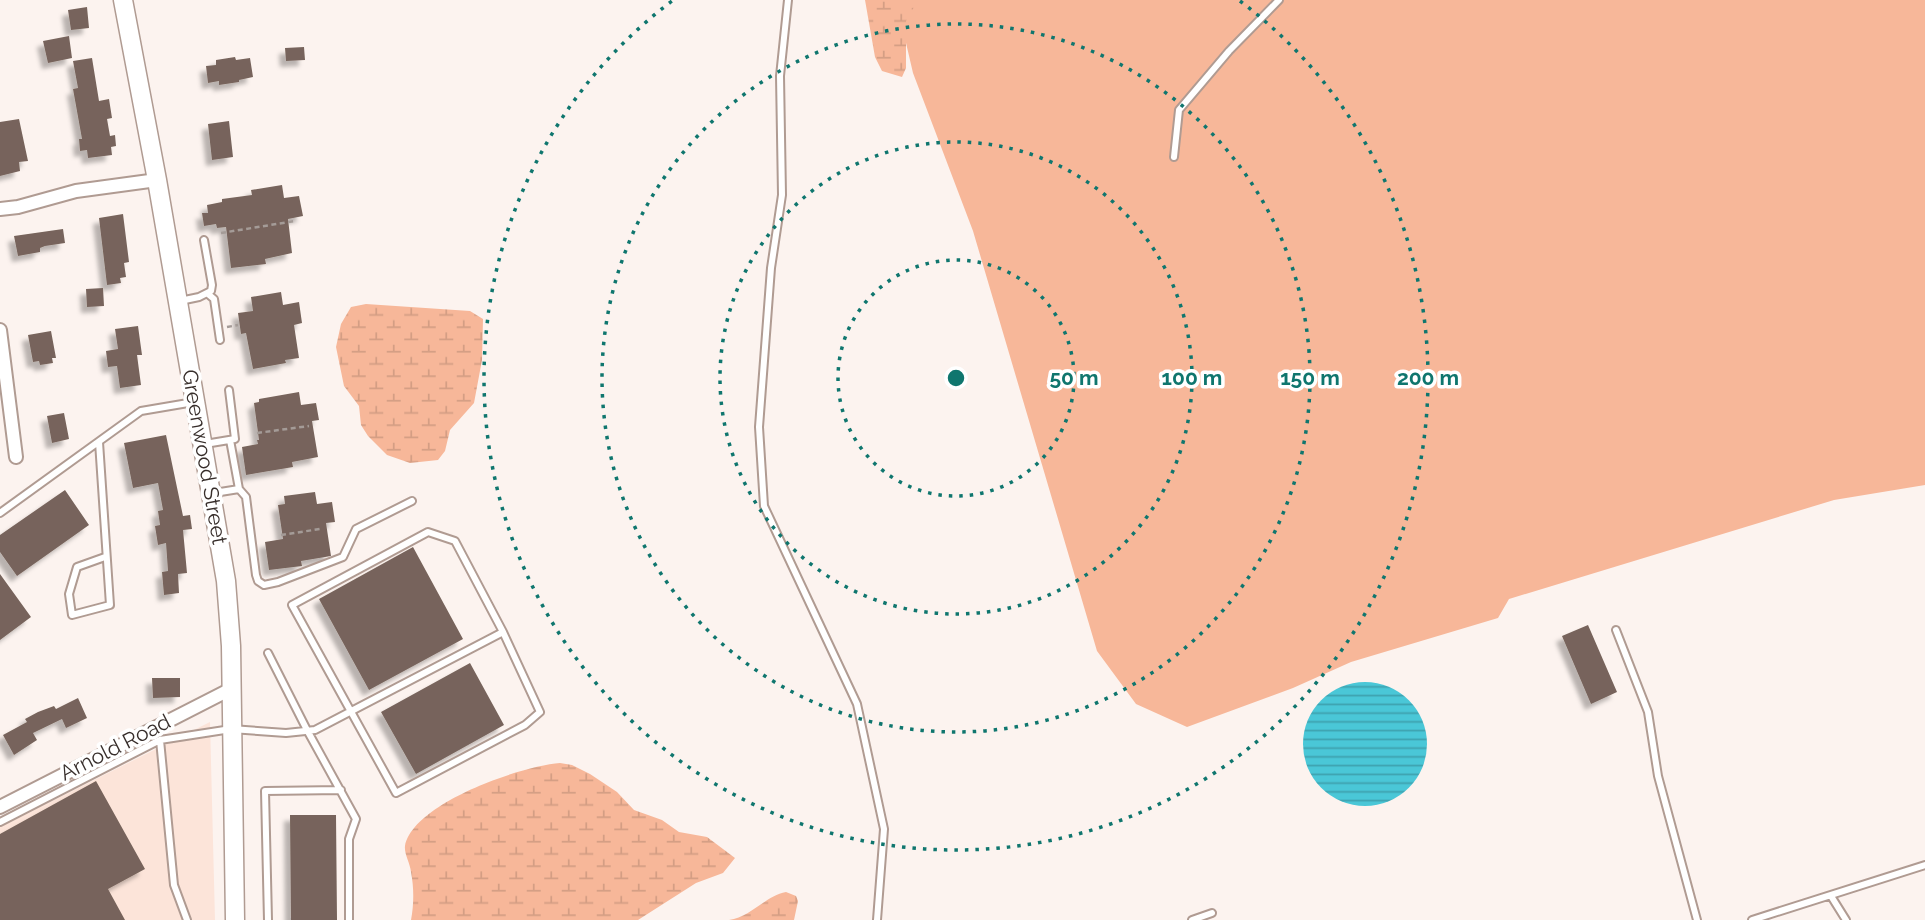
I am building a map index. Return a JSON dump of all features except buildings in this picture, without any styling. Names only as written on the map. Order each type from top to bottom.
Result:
[{"type":"main road","name":"Greenwood Street","points":[[122,0],[196,401],[226,581],[231,689],[235,920]]},
{"type":"street","points":[[0,209],[18,207],[76,191],[156,180]]},
{"type":"street","points":[[0,330],[16,457]]},
{"type":"street","name":"Arnold Road","points":[[0,807],[231,689]]},
{"type":"lane","points":[[788,0],[780,76],[782,195],[771,268],[759,427],[764,506],[856,704],[884,829],[877,920]]},
{"type":"lane","points":[[1174,158],[1179,110],[1229,51],[1279,0]]},
{"type":"lane","points":[[204,240],[212,285],[208,294]]},
{"type":"lane","points":[[178,301],[208,294]]},
{"type":"lane","points":[[208,294],[214,299],[220,340]]},
{"type":"lane","points":[[203,445],[235,439],[229,390]]},
{"type":"lane","points":[[0,513],[141,411],[196,401]]},
{"type":"lane","points":[[230,440],[239,489],[246,497],[256,575],[258,581],[264,585],[278,583],[344,557],[356,529],[412,500]]},
{"type":"lane","points":[[99,442],[110,605],[72,615],[69,594],[77,567],[105,557]]},
{"type":"lane","points":[[212,493],[239,489]]},
{"type":"lane","points":[[428,532],[454,541],[503,632],[540,712],[525,725],[396,793],[292,604],[428,532]]},
{"type":"lane","points":[[1616,630],[1648,712],[1658,776],[1697,920]]},
{"type":"lane","points":[[0,822],[160,740],[231,729],[286,733],[315,730],[503,632]]},
{"type":"lane","points":[[268,653],[356,819],[349,839],[349,920]]},
{"type":"lane","points":[[160,740],[174,885],[187,920]]},
{"type":"lane","points":[[268,920],[265,791],[341,790]]},
{"type":"lane","points":[[1752,920],[1925,865]]},
{"type":"lane","points":[[1831,896],[1846,920]]},
{"type":"lane","points":[[1192,920],[1212,913]]},
{"type":"path","points":[[221,233],[295,221]]},
{"type":"path","points":[[257,433],[309,426]]},
{"type":"path","points":[[281,535],[320,529]]},
{"type":"shaded area","points":[[210,722],[215,920],[0,920],[0,827]]},
{"type":"green space","points":[[865,0],[918,0],[906,21],[906,68],[902,77],[882,71],[875,57]]},
{"type":"green space","points":[[907,0],[1925,0],[1925,485],[1834,500],[1509,599],[1498,618],[1351,662],[1293,688],[1187,727],[1136,704],[1097,651],[973,231],[913,73],[900,17]]},
{"type":"green space","points":[[366,304],[470,311],[483,319],[482,360],[474,403],[450,430],[445,451],[438,460],[410,463],[387,455],[361,425],[359,406],[344,386],[336,347],[341,324],[351,307]]},
{"type":"green space","points":[[560,763],[572,765],[590,774],[617,792],[634,810],[662,820],[679,832],[707,837],[735,858],[723,873],[696,883],[638,920],[411,920],[413,884],[405,846],[412,830],[427,815],[471,790],[520,771]]},
{"type":"green space","points":[[786,892],[796,896],[798,901],[794,920],[729,920],[744,915]]},
{"type":"water","points":[[1365,682],[1389,686],[1409,700],[1423,720],[1427,744],[1423,768],[1409,788],[1389,802],[1365,806],[1341,802],[1321,788],[1307,768],[1303,744],[1307,720],[1321,700],[1341,686]]}]
